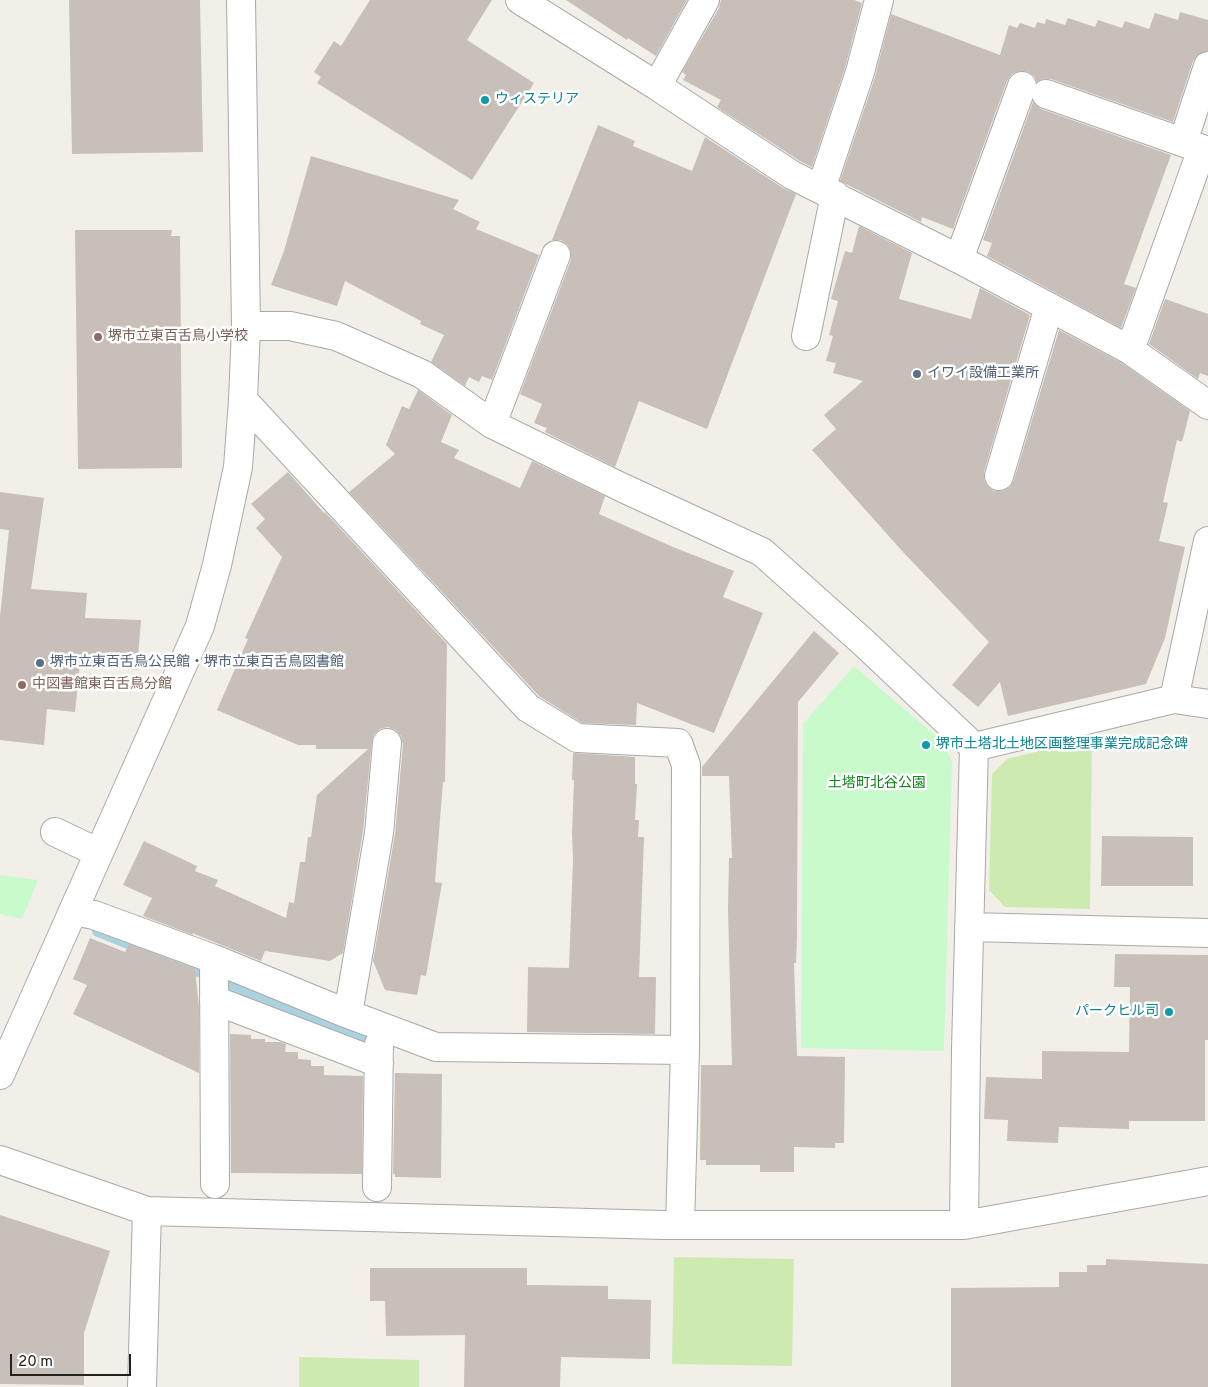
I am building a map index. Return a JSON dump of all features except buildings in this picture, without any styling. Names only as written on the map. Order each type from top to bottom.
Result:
[{"type":"street","points":[[0,1075],[200,626],[217,565],[238,467],[243,400],[246,326],[241,0]]},
{"type":"street","points":[[520,0],[657,86],[792,175],[959,259],[1130,350],[1208,405]]},
{"type":"street","points":[[657,86],[706,0]]},
{"type":"street","points":[[806,336],[828,192],[879,0]]},
{"type":"street","points":[[1183,142],[1208,66]]},
{"type":"street","points":[[959,259],[1034,90],[1202,149],[1130,350]]},
{"type":"street","points":[[492,424],[556,255]]},
{"type":"street","points":[[1000,476],[1049,307]]},
{"type":"street","points":[[246,326],[290,326],[336,336],[422,374],[492,424],[622,488],[762,552],[863,642],[974,747],[964,1225]]},
{"type":"street","points":[[243,400],[528,708],[577,738],[678,742],[686,766],[684,1050],[680,1225]]},
{"type":"street","points":[[1174,699],[1208,541]]},
{"type":"street","points":[[974,747],[1174,699],[1208,704]]},
{"type":"street","points":[[348,1014],[379,833],[387,743]]},
{"type":"street","points":[[55,832],[99,852]]},
{"type":"street","points":[[73,911],[94,915],[214,959],[348,1014],[436,1047],[684,1050]]},
{"type":"street","points":[[969,927],[1208,933]]},
{"type":"street","points":[[214,959],[215,1184]]},
{"type":"street","points":[[214,1000],[378,1063]]},
{"type":"street","points":[[377,1187],[380,1025]]},
{"type":"street","points":[[0,1160],[147,1211],[680,1225],[964,1225],[1208,1181]]},
{"type":"street","points":[[142,1387],[147,1211]]},
{"type":"green space","name":"土塔町北谷公園","points":[[854,666],[944,743],[952,762],[944,1051],[801,1048],[803,724]]},
{"type":"green space","points":[[1092,738],[1090,909],[1005,907],[989,890],[992,774],[1007,759]]},
{"type":"green space","points":[[0,875],[38,880],[22,919],[0,914]]},
{"type":"green space","points":[[674,1257],[794,1259],[792,1366],[672,1364]]},
{"type":"green space","points":[[299,1357],[419,1360],[419,1387],[299,1387]]},
{"type":"waterway","points":[[98,931],[198,971]]},
{"type":"waterway","points":[[232,986],[368,1037]]},
{"type":"place","name":"ウィステリア","points":[[485,100]]},
{"type":"place","name":"堺市立東百舌鳥小学校","points":[[98,337]]},
{"type":"place","name":"イワイ設備工業所","points":[[917,374]]},
{"type":"place","name":"堺市立東百舌鳥公民館・堺市立東百舌鳥図書館","points":[[40,663]]},
{"type":"place","name":"中図書館東百舌鳥分館","points":[[22,685]]},
{"type":"place","name":"堺市土塔北土地区画整理事業完成記念碑","points":[[926,745]]},
{"type":"place","name":"パークヒル司","points":[[1169,1012]]}]
